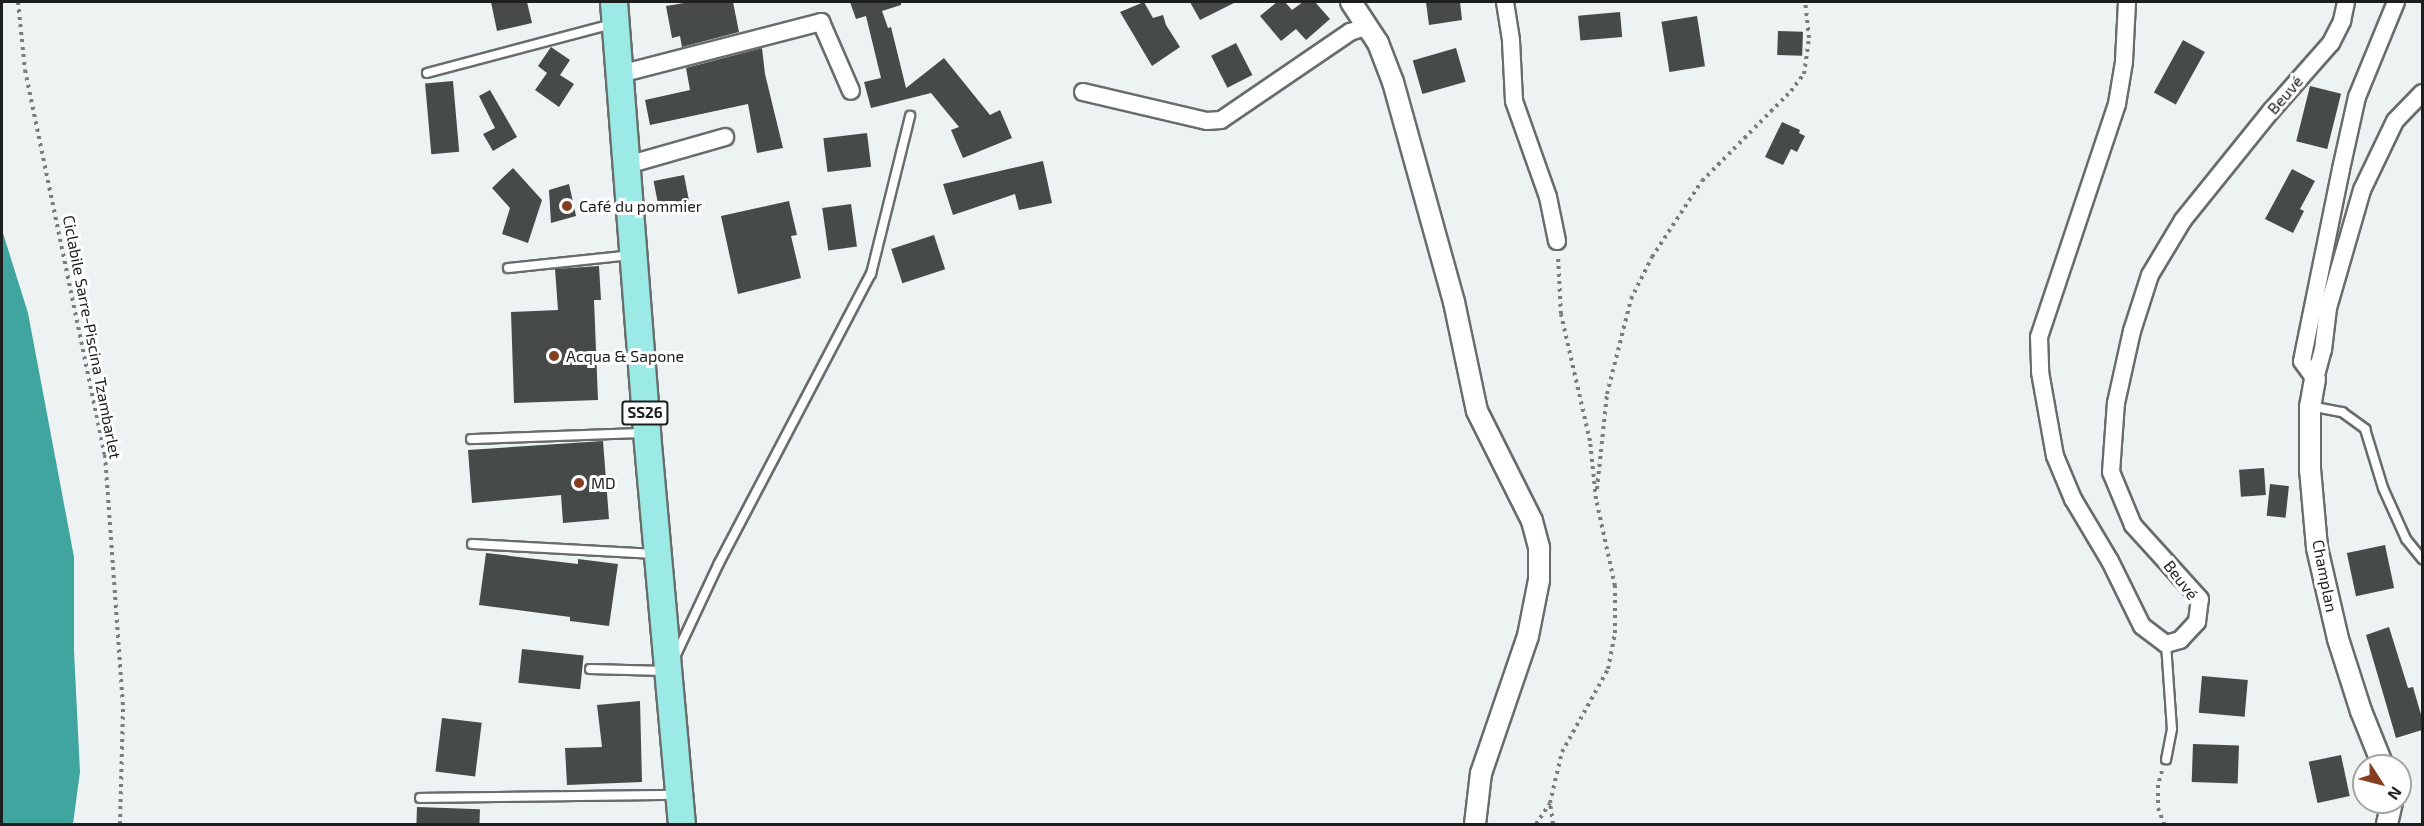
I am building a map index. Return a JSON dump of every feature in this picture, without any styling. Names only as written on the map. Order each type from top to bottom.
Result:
[{"type":"main road","name":"SS26","points":[[614,12],[647,433],[682,825]]},
{"type":"street","points":[[1351,2],[1378,43],[1393,82],[1454,302],[1477,411],[1532,521],[1539,548],[1539,580],[1528,636],[1481,773],[1475,825]]},
{"type":"street","points":[[1505,2],[1511,41],[1514,101],[1548,197],[1557,241]]},
{"type":"street","points":[[2127,2],[2124,62],[2117,104],[2039,337],[2040,372],[2055,456],[2073,499],[2110,561],[2142,626],[2166,644]]},
{"type":"street","name":"Beuvé","points":[[2166,644],[2180,640],[2197,622],[2200,599],[2133,525],[2111,472],[2116,403],[2132,331],[2150,275],[2183,220],[2271,111],[2331,43],[2342,21],[2346,2]]},
{"type":"street","points":[[2315,379],[2302,361],[2357,97],[2396,2]]},
{"type":"street","points":[[620,74],[821,22],[851,91]]},
{"type":"street","points":[[1083,92],[1207,121],[1221,120],[1350,32],[1368,26]]},
{"type":"street","points":[[2315,379],[2323,350],[2328,308],[2362,190],[2395,121],[2422,93]]},
{"type":"street","points":[[627,165],[725,137]]},
{"type":"street","name":"Champlan","points":[[2315,379],[2310,406],[2310,469],[2317,548],[2338,639],[2361,711],[2378,754]]},
{"type":"lane","points":[[427,73],[614,12]]},
{"type":"lane","points":[[590,669],[669,671],[719,563],[871,274],[910,116]]},
{"type":"lane","points":[[508,268],[634,255]]},
{"type":"lane","points":[[2310,406],[2342,412],[2365,429],[2383,488],[2406,539],[2422,559]]},
{"type":"lane","points":[[471,439],[647,433]]},
{"type":"lane","points":[[472,543],[659,554]]},
{"type":"lane","points":[[2166,644],[2172,729],[2166,759]]},
{"type":"lane","points":[[420,798],[679,795]]},
{"type":"path","name":"Ciclabile Sarre-Piscina Tzambarlet","points":[[18,2],[25,70],[105,455],[123,709],[120,825]]},
{"type":"path","points":[[1596,499],[1607,394],[1631,299],[1652,257],[1702,181],[1791,91],[1804,74],[1809,38],[1805,2]]},
{"type":"path","points":[[1536,825],[1550,803],[1562,752],[1608,669],[1615,633],[1615,586],[1596,499],[1590,441],[1561,314],[1557,241]]},
{"type":"path","points":[[2164,825],[2158,808],[2158,785],[2166,759]]},
{"type":"path","points":[[1550,803],[1553,825]]},
{"type":"water","points":[[2,230],[28,313],[74,557],[74,651],[80,772],[73,824],[2,824]]},
{"type":"building","points":[[491,2],[527,2],[532,23],[497,31]]},
{"type":"building","points":[[690,2],[733,2],[739,32],[682,47],[680,36],[672,38],[666,6]]},
{"type":"building","points":[[850,2],[901,2],[901,5],[882,11],[888,28],[891,27],[906,88],[944,58],[990,115],[1000,110],[1012,138],[963,158],[951,130],[959,127],[931,93],[871,108],[864,82],[881,78],[866,16],[856,19]]},
{"type":"building","points":[[1144,2],[1153,18],[1163,15],[1166,25],[1180,47],[1152,66],[1120,12]]},
{"type":"building","points":[[1190,2],[1236,2],[1200,20]]},
{"type":"building","points":[[1277,2],[1285,2],[1292,10],[1303,2],[1315,2],[1330,19],[1306,40],[1296,29],[1281,41],[1260,16]]},
{"type":"building","points":[[1426,2],[1460,2],[1462,20],[1429,25]]},
{"type":"building","points":[[1620,12],[1622,37],[1580,41],[1578,16]]},
{"type":"building","points":[[1697,16],[1705,66],[1669,72],[1661,22]]},
{"type":"building","points":[[1778,31],[1803,32],[1802,56],[1777,55]]},
{"type":"building","points":[[2183,40],[2205,52],[2176,105],[2154,92]]},
{"type":"building","points":[[1236,43],[1252,75],[1227,88],[1211,56]]},
{"type":"building","points":[[551,47],[570,60],[560,75],[574,84],[559,107],[535,90],[547,73],[538,66]]},
{"type":"building","points":[[762,48],[765,74],[783,148],[757,153],[748,104],[650,125],[645,100],[690,90],[686,68]]},
{"type":"building","points":[[1456,48],[1466,82],[1422,94],[1413,60]]},
{"type":"building","points":[[453,81],[459,152],[431,154],[425,83]]},
{"type":"building","points":[[2310,86],[2341,94],[2327,149],[2296,141]]},
{"type":"building","points":[[490,90],[517,137],[493,151],[483,134],[495,128],[479,96]]},
{"type":"building","points":[[1782,122],[1800,130],[1799,133],[1805,136],[1797,152],[1791,149],[1783,165],[1765,157]]},
{"type":"building","points":[[867,133],[871,167],[827,172],[823,138]]},
{"type":"building","points":[[1043,161],[1052,203],[1019,210],[1015,194],[953,215],[943,184]]},
{"type":"building","points":[[513,168],[542,200],[528,243],[502,234],[510,208],[492,188]]},
{"type":"building","points":[[2292,169],[2315,181],[2300,209],[2304,211],[2293,233],[2265,219]]},
{"type":"building","points":[[684,175],[690,207],[660,213],[654,181]]},
{"type":"building","points":[[569,184],[576,216],[551,223],[549,190]]},
{"type":"building","points":[[789,201],[797,235],[791,236],[801,278],[738,294],[721,216]]},
{"type":"building","points":[[851,204],[857,247],[828,251],[822,208]]},
{"type":"building","points":[[934,235],[945,269],[902,283],[891,249]]},
{"type":"building","name":"Acqua & Sapone","points":[[599,266],[601,300],[594,300],[598,400],[514,403],[511,312],[558,310],[555,269]]},
{"type":"building","points":[[603,441],[609,519],[563,523],[561,495],[472,503],[468,450]]},
{"type":"building","points":[[2264,468],[2266,495],[2241,497],[2239,470]]},
{"type":"building","points":[[2270,484],[2289,486],[2286,518],[2267,516]]},
{"type":"building","points":[[2385,545],[2394,588],[2356,596],[2347,553]]},
{"type":"building","points":[[486,553],[578,564],[578,559],[618,564],[609,626],[570,621],[570,617],[479,605]]},
{"type":"building","points":[[2389,627],[2408,688],[2413,687],[2422,718],[2422,730],[2396,738],[2366,635]]},
{"type":"building","points":[[522,649],[584,655],[580,689],[518,683]]},
{"type":"building","points":[[2202,676],[2248,680],[2245,717],[2199,713]]},
{"type":"building","points":[[640,701],[642,782],[567,785],[565,748],[602,747],[597,705]]},
{"type":"building","points":[[442,718],[482,723],[475,776],[435,772]]},
{"type":"building","points":[[2193,744],[2239,746],[2238,784],[2192,782]]},
{"type":"building","points":[[2341,755],[2350,796],[2317,803],[2309,762]]},
{"type":"building","points":[[417,807],[480,809],[479,824],[416,824]]},
{"type":"place","name":"Café du pommier","points":[[567,206]]},
{"type":"place","name":"Acqua & Sapone","points":[[554,356]]},
{"type":"place","name":"MD","points":[[579,483]]}]
